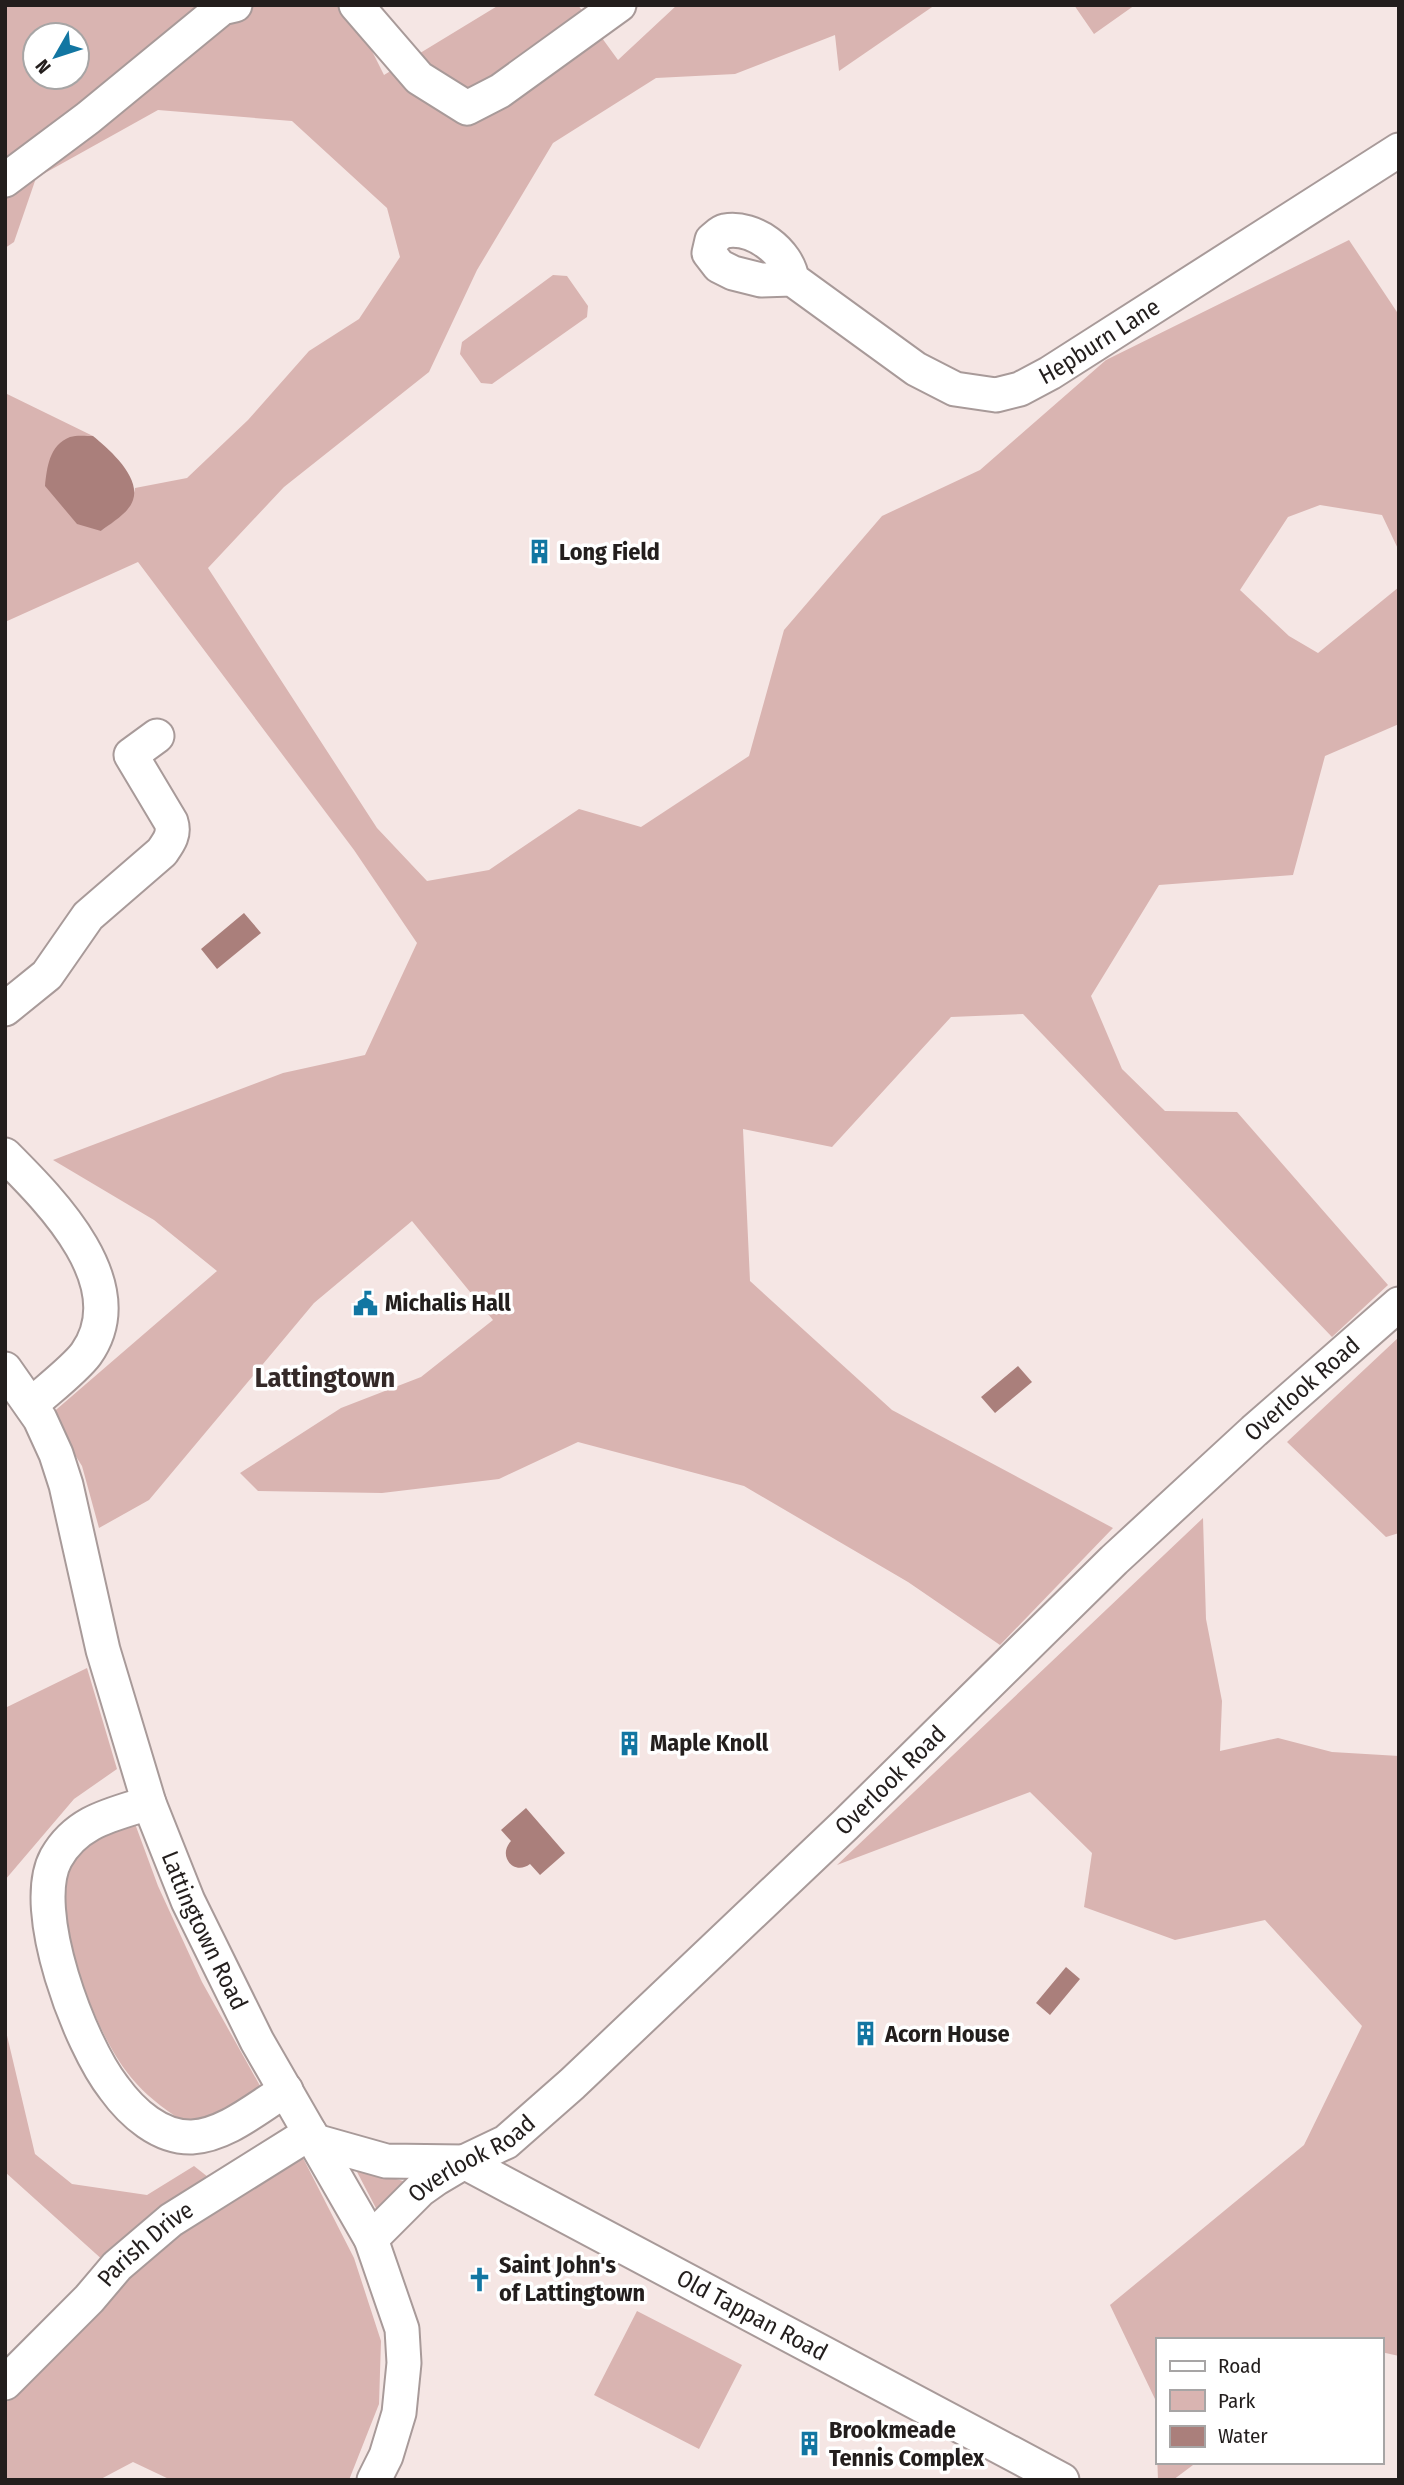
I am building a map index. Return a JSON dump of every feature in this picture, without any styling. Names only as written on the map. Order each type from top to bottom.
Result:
[{"type":"street","points":[[5,180],[88,118],[222,8],[235,5]]},
{"type":"street","points":[[356,5],[419,78],[467,108],[500,92],[620,5]]},
{"type":"street","name":"Hepburn Lane","points":[[792,279],[916,369],[955,389],[996,395],[1020,389],[1050,373],[1399,150]]},
{"type":"street","points":[[5,1009],[47,975],[88,916],[162,852],[168,843],[173,828],[171,822],[131,755],[157,736]]},
{"type":"street","points":[[5,1155],[28,1178],[80,1243],[100,1286],[101,1323],[85,1355],[31,1405]]},
{"type":"street","name":"Overlook Road","points":[[371,2239],[420,2190],[464,2162],[506,2142],[572,2084],[835,1834],[1114,1560],[1254,1431],[1399,1304]]},
{"type":"street","name":"Lattingtown Road","points":[[5,1369],[40,1419],[56,1454],[66,1485],[103,1650],[149,1802],[188,1901],[257,2041],[371,2239],[402,2329],[404,2363],[399,2413],[386,2456],[374,2480]]},
{"type":"street","points":[[149,1802],[88,1824],[64,1846],[55,1860],[50,1877],[53,1946],[68,1998],[83,2033],[114,2089],[152,2126],[173,2135],[210,2135],[286,2090]]},
{"type":"street","name":"Old Tappan Road","points":[[313,2137],[386,2161],[464,2162],[1062,2480]]},
{"type":"street","name":"Parish Drive","points":[[5,2383],[89,2299],[117,2266],[171,2220],[313,2137]]},
{"type":"green space","points":[[5,5],[349,5],[384,75],[499,5],[578,5],[618,60],[677,5],[935,5],[839,71],[835,35],[735,74],[656,78],[553,143],[477,270],[429,372],[284,487],[208,568],[377,828],[427,881],[489,870],[579,809],[641,827],[749,756],[784,630],[882,516],[980,470],[1106,360],[1349,240],[1399,315],[1399,551],[1382,515],[1320,505],[1288,517],[1240,590],[1289,636],[1318,653],[1399,587],[1399,724],[1325,756],[1293,875],[1159,885],[1091,996],[1122,1069],[1165,1111],[1237,1112],[1388,1285],[1332,1337],[1023,1014],[951,1017],[832,1147],[743,1129],[750,1281],[892,1410],[1113,1528],[1000,1645],[908,1582],[744,1486],[578,1442],[499,1479],[382,1493],[258,1491],[240,1473],[341,1408],[421,1377],[493,1320],[412,1221],[314,1303],[149,1500],[99,1528],[82,1466],[50,1415],[217,1271],[154,1220],[53,1160],[283,1073],[365,1055],[417,943],[354,850],[138,562],[5,622],[5,393],[93,436],[70,437],[101,531],[127,508],[135,488],[187,478],[248,420],[309,351],[359,319],[400,257],[387,208],[292,121],[158,110],[36,178],[14,242],[5,248]]},
{"type":"green space","points":[[1074,5],[1135,5],[1094,34]]},
{"type":"green space","points":[[553,275],[567,276],[588,306],[587,317],[492,384],[481,383],[460,354],[462,342]]},
{"type":"green space","points":[[1399,1337],[1399,1533],[1386,1537],[1287,1442]]},
{"type":"green space","points":[[1203,1518],[1206,1619],[1222,1701],[1220,1751],[1278,1738],[1332,1752],[1399,1756],[1399,2356],[1383,2352],[1383,2338],[1156,2338],[1156,2426],[1155,2399],[1110,2305],[1304,2145],[1362,2026],[1265,1920],[1175,1940],[1084,1907],[1092,1853],[1030,1792],[837,1865]]},
{"type":"green space","points":[[87,1668],[117,1769],[74,1799],[5,1880],[5,1708]]},
{"type":"green space","points":[[134,1821],[158,1886],[202,1982],[264,2093],[193,2127],[152,2099],[124,2068],[103,2032],[64,1939],[63,1868],[90,1839]]},
{"type":"green space","points":[[5,2027],[35,2154],[72,2184],[147,2195],[194,2166],[208,2177],[105,2262],[5,2172]]},
{"type":"green space","points":[[302,2156],[354,2258],[381,2341],[379,2404],[349,2480],[171,2480],[133,2462],[99,2480],[5,2480],[5,2404],[46,2355],[125,2277],[196,2220]]},
{"type":"green space","points":[[359,2168],[405,2183],[378,2212],[356,2170]]},
{"type":"green space","points":[[637,2311],[742,2365],[699,2449],[594,2395]]},
{"type":"green space","points":[[1157,2464],[1194,2464],[1173,2480],[1158,2480]]},
{"type":"water","points":[[93,436],[122,464],[134,491],[128,509],[101,531],[77,524],[45,486],[53,451],[70,437]]},
{"type":"water","points":[[244,913],[261,933],[217,969],[201,949]]},
{"type":"water","points":[[1018,1366],[1032,1382],[995,1413],[981,1397]]},
{"type":"water","points":[[526,1808],[565,1853],[540,1875],[530,1864],[518,1868],[509,1863],[506,1853],[511,1841],[501,1830]]},
{"type":"water","points":[[1066,1967],[1080,1979],[1050,2015],[1036,2003]]},
{"type":"place","name":"Long Field","points":[[539,552]]},
{"type":"place","name":"Michalis Hall","points":[[365,1303]]},
{"type":"place","name":"Maple Knoll","points":[[630,1743]]},
{"type":"place","name":"Acorn House","points":[[865,2034]]},
{"type":"place","name":"Saint John's of Lattingtown","points":[[479,2279]]},
{"type":"place","name":"Brookmeade Tennis Complex","points":[[809,2444]]},
{"type":"district","name":"Lattingtown","points":[[325,1377]]}]
